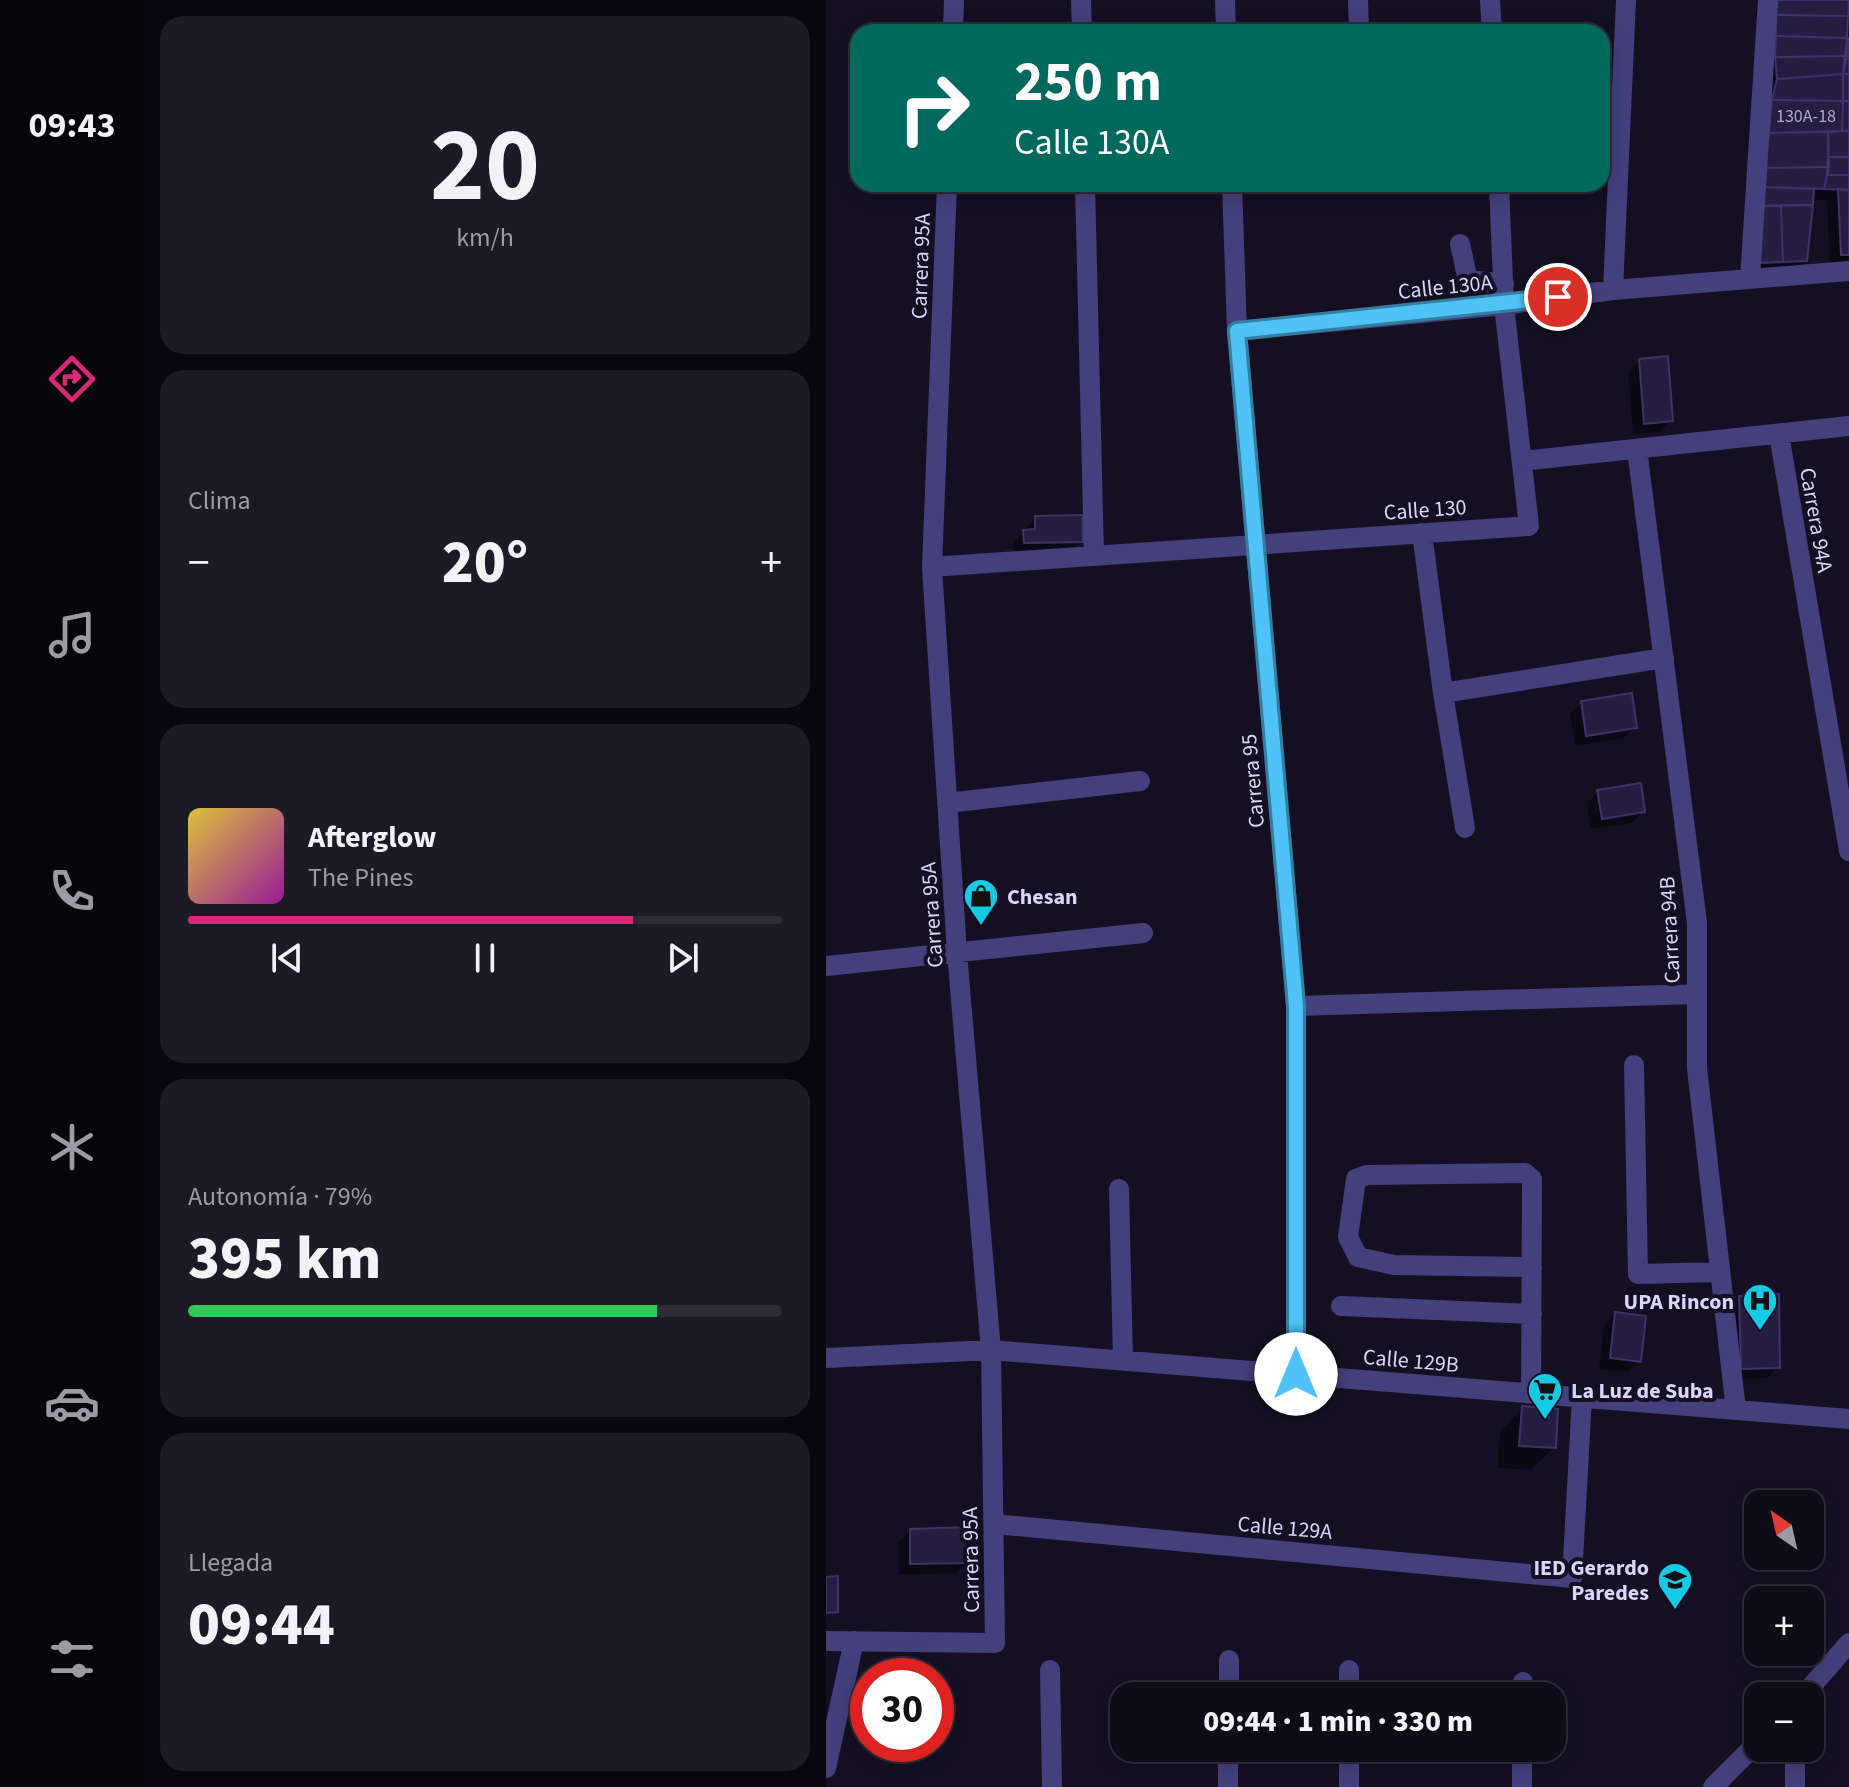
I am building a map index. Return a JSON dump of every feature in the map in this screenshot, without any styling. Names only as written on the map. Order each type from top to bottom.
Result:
[{"type":"street","points":[[953,24],[954,0]]},
{"type":"street","points":[[1081,0],[1082,24]]},
{"type":"street","points":[[1225,0],[1226,24]]},
{"type":"street","points":[[1358,0],[1359,24]]},
{"type":"street","points":[[1490,0],[1492,24]]},
{"type":"street","points":[[1613,290],[1626,0]]},
{"type":"street","points":[[1750,279],[1768,0]]},
{"type":"street","name":"Carrera 95A","points":[[854,1641],[995,1643],[991,1350],[957,953],[932,567],[947,192]]},
{"type":"street","points":[[1085,192],[1094,556]]},
{"type":"street","name":"Carrera 95","points":[[1232,192],[1237,331],[1296,1006],[1296,1374]]},
{"type":"street","points":[[1499,192],[1504,294],[1522,461],[1849,426]]},
{"type":"street","points":[[1460,244],[1470,280],[1504,294]]},
{"type":"street","name":"Calle 130A","points":[[1237,331],[1504,294],[1613,290],[1849,271]]},
{"type":"street","name":"Carrera 94A","points":[[1779,434],[1849,851]]},
{"type":"street","name":"Carrera 94B","points":[[1637,449],[1697,923],[1697,1068],[1736,1410]]},
{"type":"street","name":"Calle 130","points":[[932,567],[1529,526],[1522,461]]},
{"type":"street","points":[[1422,533],[1465,828]]},
{"type":"street","points":[[1443,693],[1664,658]]},
{"type":"street","points":[[947,803],[1140,781]]},
{"type":"street","points":[[826,966],[1143,933]]},
{"type":"street","points":[[1296,1006],[1697,994]]},
{"type":"street","points":[[1634,1065],[1638,1274],[1720,1272]]},
{"type":"street","points":[[1531,1393],[1532,1314],[1532,1267],[1532,1179],[1525,1173],[1367,1175],[1356,1179],[1348,1237],[1358,1257],[1394,1265],[1532,1267]]},
{"type":"street","points":[[1119,1189],[1123,1360]]},
{"type":"street","points":[[1341,1306],[1532,1314]]},
{"type":"street","name":"Calle 129B","points":[[826,1358],[991,1350],[1849,1419]]},
{"type":"street","name":"Calle 129A","points":[[994,1524],[1572,1578],[1582,1397]]},
{"type":"street","points":[[826,1641],[854,1641],[826,1768]]},
{"type":"street","points":[[1815,1682],[1849,1643]]},
{"type":"street","points":[[1229,1660],[1229,1682]]},
{"type":"street","points":[[1050,1670],[1052,1787]]},
{"type":"street","points":[[1349,1670],[1349,1682]]},
{"type":"street","points":[[1713,1787],[1744,1756]]},
{"type":"street","points":[[1228,1762],[1228,1787]]},
{"type":"street","points":[[1349,1762],[1349,1787]]},
{"type":"street","points":[[1522,1762],[1522,1787]]},
{"type":"street","points":[[1795,1762],[1795,1787]]},
{"type":"building","points":[[1777,0],[1849,0],[1848,16],[1776,15]]},
{"type":"building","points":[[1776,15],[1848,16],[1847,38],[1776,36]]},
{"type":"building","points":[[1776,36],[1847,38],[1847,56],[1775,57]]},
{"type":"building","points":[[1847,38],[1849,74],[1843,74]]},
{"type":"building","points":[[1847,56],[1843,74],[1777,79],[1775,57]]},
{"type":"building","points":[[1843,74],[1843,101],[1772,100],[1777,79]]},
{"type":"building","points":[[1843,74],[1849,74],[1849,101],[1843,101]]},
{"type":"building","points":[[1772,100],[1843,101],[1842,131],[1769,133]]},
{"type":"building","points":[[1843,101],[1849,101],[1849,131],[1842,131]]},
{"type":"building","points":[[1849,131],[1849,157],[1828,157],[1828,132]]},
{"type":"building","points":[[1828,132],[1829,167],[1763,168],[1769,133]]},
{"type":"building","points":[[1828,157],[1849,157],[1849,175],[1827,175]]},
{"type":"building","points":[[1829,167],[1824,189],[1763,187],[1763,168]]},
{"type":"building","points":[[1827,175],[1849,175],[1849,190],[1824,189]]},
{"type":"building","points":[[1763,187],[1814,189],[1813,205],[1761,206]]},
{"type":"building","points":[[1838,189],[1849,190],[1849,255],[1841,255]]},
{"type":"building","points":[[1781,205],[1783,262],[1759,263],[1761,206]]},
{"type":"building","points":[[1781,205],[1813,205],[1807,261],[1783,262]]},
{"type":"building","points":[[1668,356],[1673,421],[1644,424],[1639,359]]},
{"type":"building","points":[[1083,515],[1083,542],[1024,543],[1023,530],[1035,529],[1035,516]]},
{"type":"building","points":[[1632,693],[1637,728],[1586,736],[1581,701]]},
{"type":"building","points":[[1641,783],[1645,812],[1602,819],[1597,790]]},
{"type":"building","name":"UPA Rincon","points":[[1779,1294],[1780,1368],[1741,1369],[1739,1296]]},
{"type":"building","points":[[1615,1312],[1646,1316],[1641,1362],[1610,1358]]},
{"type":"building","points":[[1522,1406],[1558,1409],[1556,1448],[1519,1446]]},
{"type":"building","points":[[969,1527],[970,1563],[910,1564],[910,1529]]},
{"type":"building","points":[[838,1576],[838,1612],[826,1613],[826,1577]]},
{"type":"place","name":"Chesan","points":[[981,927]]},
{"type":"place","name":"UPA Rincon","points":[[1760,1332]]},
{"type":"place","name":"La Luz de Suba","points":[[1545,1421]]},
{"type":"place","name":"IED Gerardo Paredes","points":[[1675,1611]]},
{"type":"route","points":[[1296,1374],[1296,1006],[1237,331],[1558,297]]}]
